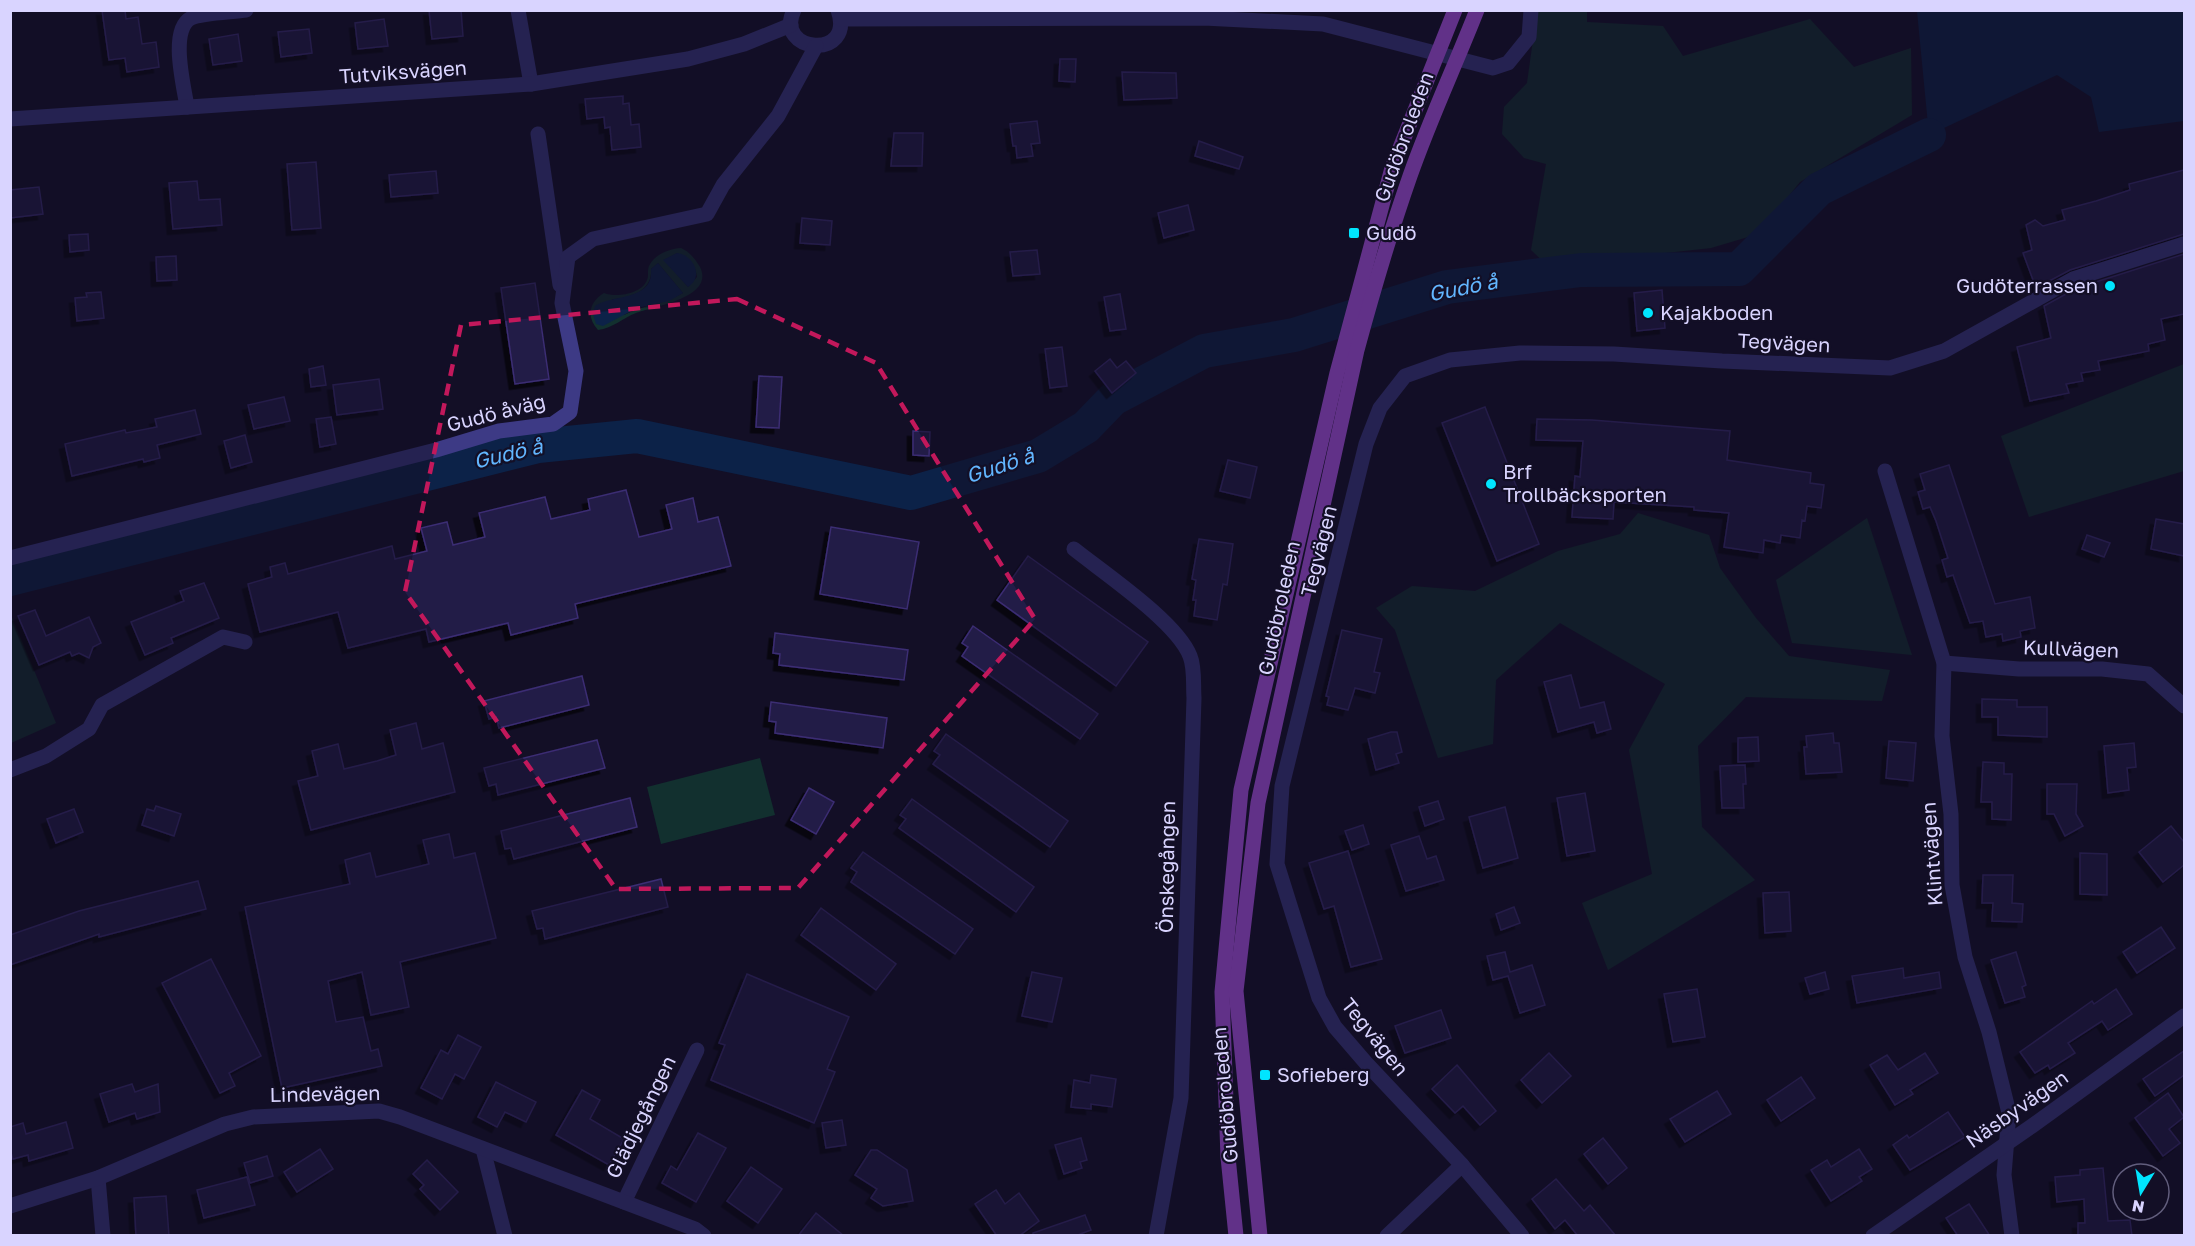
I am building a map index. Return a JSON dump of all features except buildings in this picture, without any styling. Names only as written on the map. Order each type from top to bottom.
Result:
[{"type":"main road","name":"Gudöbroleden","points":[[1236,1236],[1228,1157],[1222,992],[1241,790],[1365,294],[1392,168],[1455,10]]},
{"type":"main road","name":"Gudöbroleden","points":[[1365,294],[1477,10]]},
{"type":"main road","name":"Gudöbroleden","points":[[1260,1236],[1236,991],[1258,803],[1349,352]]},
{"type":"street","points":[[187,107],[178,40],[184,24],[193,17],[246,10]]},
{"type":"street","points":[[518,10],[531,84]]},
{"type":"street","points":[[793,18],[794,34],[801,42],[816,46],[829,44],[836,37],[840,28],[840,15],[1323,17],[1386,39],[1493,68],[1508,63],[1529,37],[1532,10]]},
{"type":"street","name":"Tutviksvägen","points":[[10,119],[531,84],[688,59],[744,44],[793,18]]},
{"type":"street","name":"Gudö åväg","points":[[10,558],[436,450],[499,431],[552,424],[570,412],[576,371],[562,303],[568,257],[593,239],[707,214],[723,184],[778,116],[816,46]]},
{"type":"street","points":[[538,134],[562,303]]},
{"type":"street","name":"Tegvägen","points":[[1522,1236],[1462,1165],[1335,1027],[1319,998],[1277,864],[1282,786],[1366,444],[1380,408],[1405,375],[1450,360],[1520,353],[1614,354],[1848,368],[1890,368],[1944,351],[2073,279],[2184,244]]},
{"type":"street","name":"Klintvägen","points":[[1884,471],[1944,663],[1942,736],[1951,814],[1952,885],[1965,957],[1989,1032],[2009,1113],[2004,1175],[2012,1236]]},
{"type":"street","name":"Önskegången","points":[[1074,549],[1165,622],[1191,657],[1193,672],[1181,1098],[1156,1236]]},
{"type":"street","points":[[10,770],[46,756],[89,729],[102,705],[223,637],[245,642]]},
{"type":"street","name":"Kullvägen","points":[[1944,663],[2019,669],[2102,669],[2148,674],[2184,706]]},
{"type":"street","name":"Näsbyvägen","points":[[1873,1236],[2184,1016]]},
{"type":"street","name":"Glädjegången","points":[[624,1202],[697,1050]]},
{"type":"street","name":"Lindevägen","points":[[10,1206],[98,1178],[225,1125],[253,1117],[379,1111],[695,1228],[704,1236]]},
{"type":"street","points":[[483,1149],[505,1236]]},
{"type":"street","points":[[1387,1236],[1462,1165]]},
{"type":"street","points":[[98,1178],[103,1236]]},
{"type":"highlighted area","points":[[737,299],[876,363],[1035,619],[798,888],[616,889],[405,592],[461,325]]},
{"type":"green space","points":[[1537,11],[1587,11],[1587,22],[1663,26],[1683,56],[1810,19],[1854,67],[1911,48],[1912,115],[1800,182],[1758,234],[1711,248],[1548,266],[1531,250],[1546,164],[1524,158],[1502,134],[1504,107],[1527,83]]},
{"type":"green space","points":[[681,248],[700,267],[702,278],[699,286],[680,299],[636,313],[598,330],[592,320],[591,310],[599,297],[604,293],[628,294],[640,289],[647,280],[649,266],[655,258],[667,251]],"holes":[[[677,253],[685,257],[695,268],[697,277],[688,287],[664,260]],[[658,263],[683,293],[624,315],[612,299],[639,292],[648,283],[651,269]]]},
{"type":"green space","points":[[2184,364],[2184,471],[2029,517],[2001,436]]},
{"type":"green space","points":[[1638,513],[1709,535],[1720,568],[1756,618],[1789,656],[1890,670],[1882,701],[1746,697],[1698,746],[1702,827],[1755,880],[1608,970],[1582,903],[1652,874],[1629,750],[1665,684],[1560,623],[1496,680],[1493,744],[1438,758],[1395,630],[1376,608],[1412,586],[1475,591],[1558,551],[1620,534]]},
{"type":"green space","points":[[1867,518],[1912,655],[1792,643],[1776,580]]},
{"type":"green space","points":[[11,615],[56,723],[10,743]]},
{"type":"green space","points":[[760,758],[775,815],[661,844],[647,787]]},
{"type":"water","points":[[1917,11],[2184,11],[2184,121],[2099,132],[2091,97],[2057,75],[1929,135]]},
{"type":"water","points":[[677,253],[688,258],[695,267],[695,278],[688,287],[663,260]]},
{"type":"water","points":[[658,263],[683,293],[669,301],[637,308],[603,326],[596,324],[593,314],[595,306],[639,292],[646,287],[651,269]]},
{"type":"waterway","name":"Gudö å","points":[[10,579],[538,446],[637,436],[911,493],[1038,456],[1086,427],[1113,399],[1204,351],[1294,335],[1447,287],[1581,270],[1739,269],[1819,189],[1929,135]]},
{"type":"place","name":"Gudö","points":[[1354,233]]},
{"type":"place","name":"Gudöterrassen","points":[[2110,286]]},
{"type":"place","name":"Kajakboden","points":[[1648,313]]},
{"type":"place","name":"Brf Trollbäcksporten","points":[[1491,484]]},
{"type":"place","name":"Sofieberg","points":[[1265,1075]]}]
